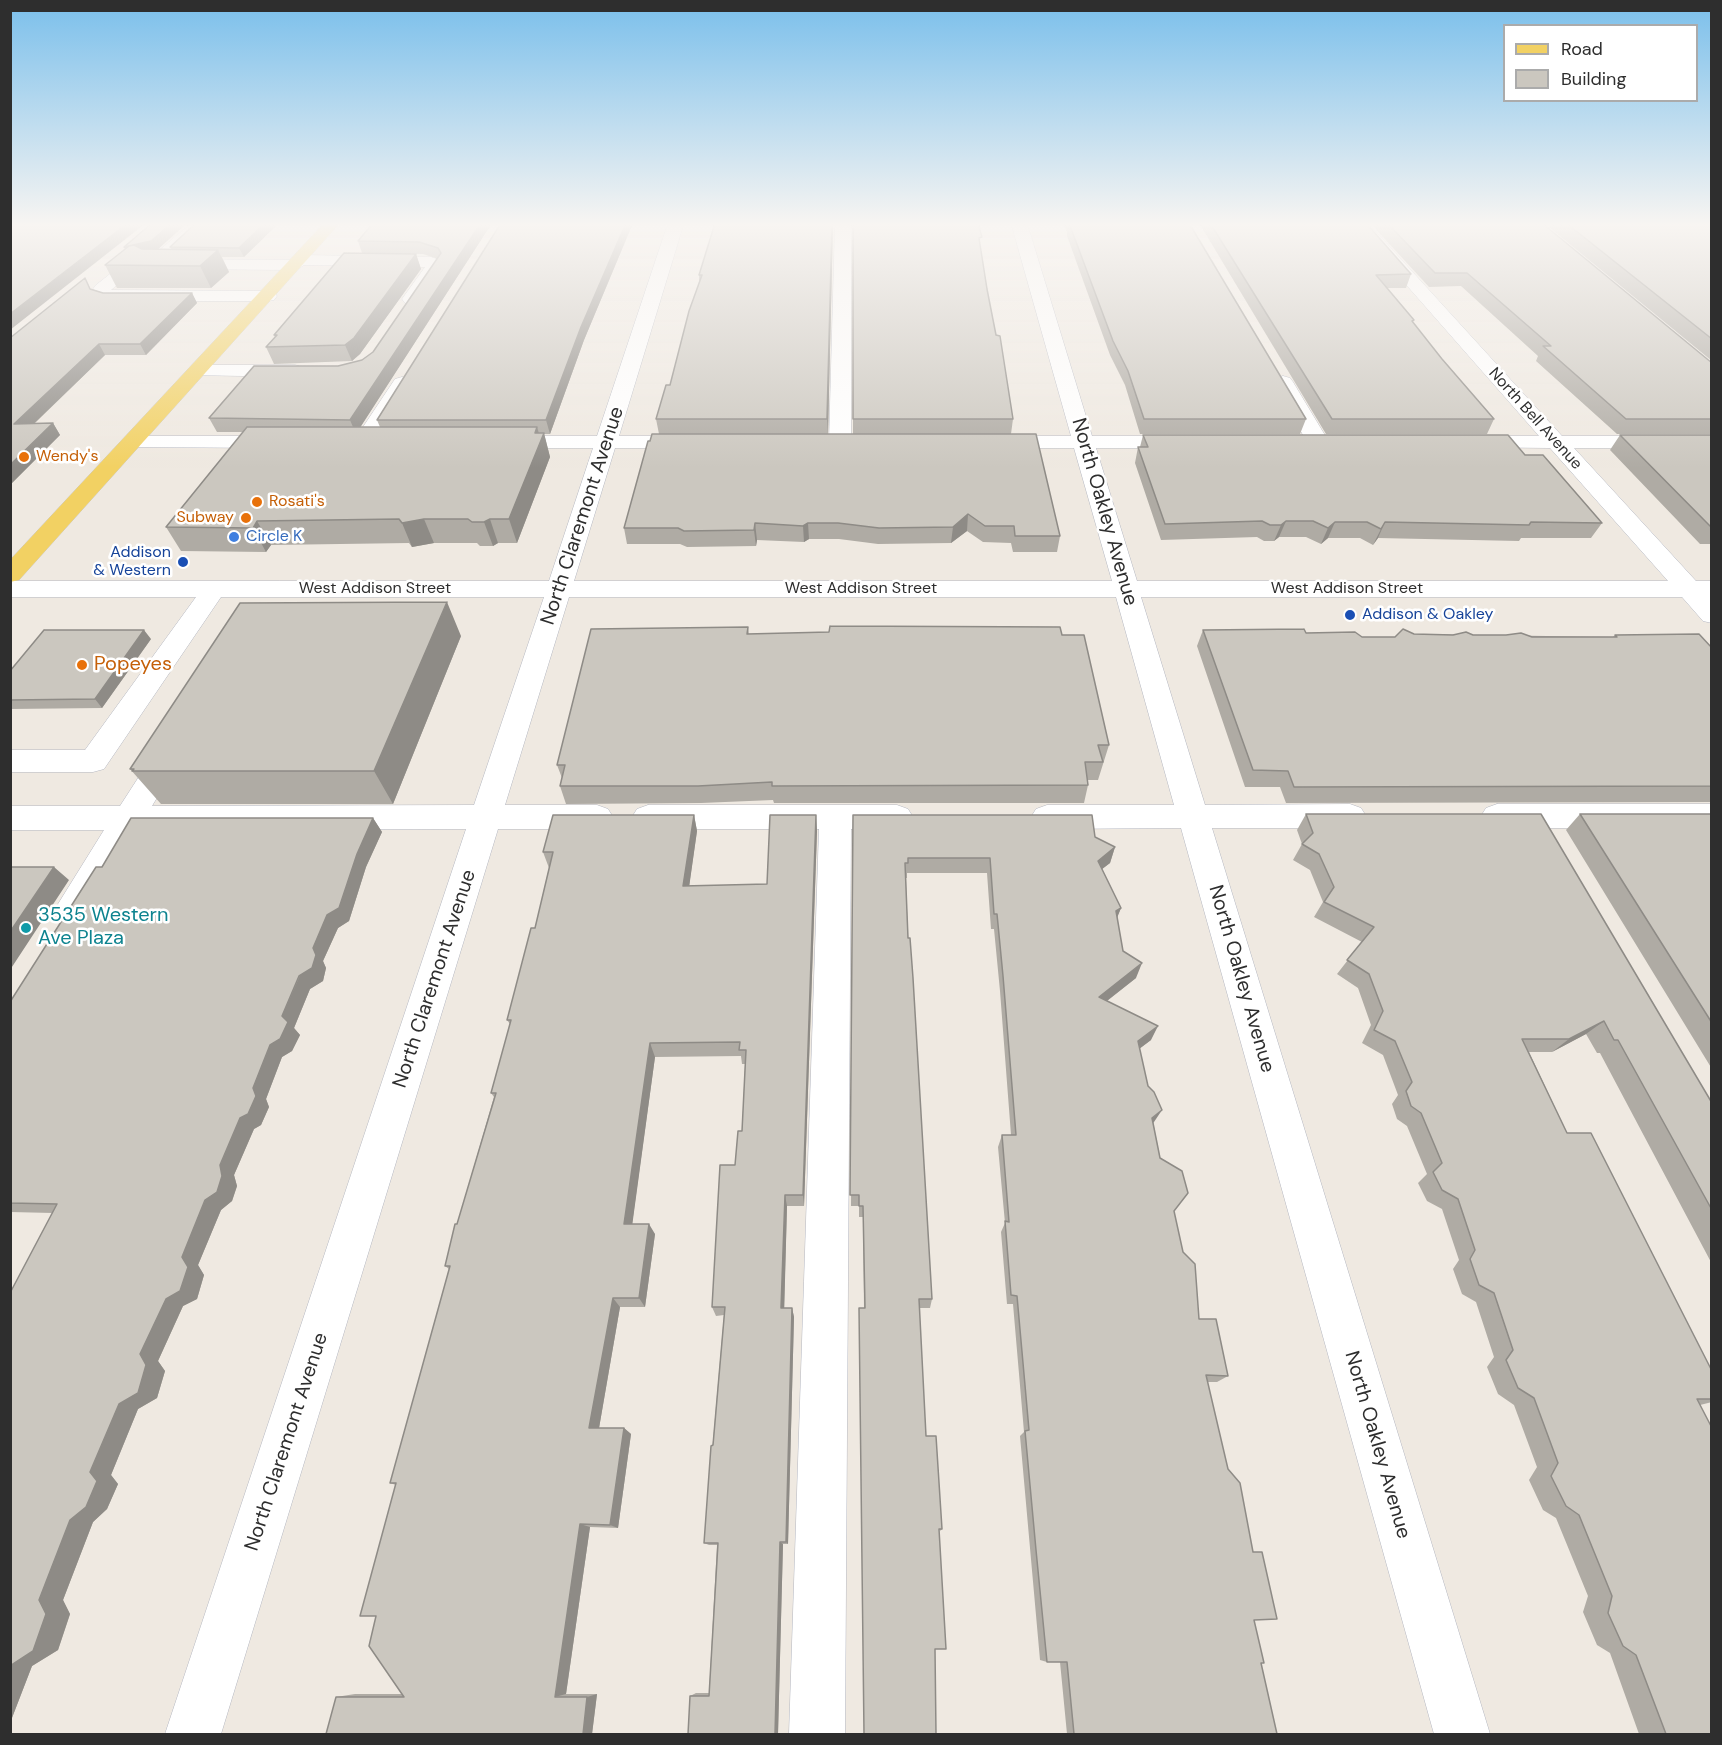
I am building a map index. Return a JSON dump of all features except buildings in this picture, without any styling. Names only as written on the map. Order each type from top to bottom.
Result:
[{"type":"main road","points":[[10,575],[260,304]]},
{"type":"street","points":[[402,312],[407,304]]},
{"type":"street","name":"North Claremont Avenue","points":[[193,1734],[650,304]]},
{"type":"street","points":[[840,442],[842,304]]},
{"type":"street","name":"North Oakley Avenue","points":[[1043,304],[1462,1734]]},
{"type":"street","name":"North Bell Avenue","points":[[1432,304],[1556,442],[1700,589],[1712,615]]},
{"type":"street","points":[[1271,363],[1318,442]]},
{"type":"street","points":[[198,371],[310,371]]},
{"type":"street","points":[[364,442],[408,372]]},
{"type":"street","points":[[134,442],[304,442]]},
{"type":"street","points":[[340,442],[387,442]]},
{"type":"street","points":[[480,442],[713,442]]},
{"type":"street","points":[[817,442],[863,442]]},
{"type":"street","points":[[968,442],[1213,442]]},
{"type":"street","points":[[1295,442],[1341,442]]},
{"type":"street","points":[[1444,442],[1712,442]]},
{"type":"street","points":[[10,761],[93,761],[214,589]]},
{"type":"street","points":[[250,622],[272,589]]},
{"type":"street","name":"West Addison Street","points":[[10,590],[1700,589]]},
{"type":"street","points":[[60,927],[184,729]]},
{"type":"street","points":[[1020,817],[1376,816]]},
{"type":"street","points":[[1468,816],[1712,816]]},
{"type":"street","points":[[1538,816],[1556,847]]},
{"type":"street","points":[[817,1734],[835,817]]},
{"type":"street","points":[[10,818],[928,817]]},
{"type":"place","name":"Wendy's","points":[[24,457]]},
{"type":"place","name":"Rosati's","points":[[257,502]]},
{"type":"place","name":"Subway","points":[[246,518]]},
{"type":"place","name":"Circle K","points":[[234,537]]},
{"type":"place","name":"Addison & Western","points":[[183,562]]},
{"type":"place","name":"Addison & Oakley","points":[[1350,615]]},
{"type":"place","name":"Popeyes","points":[[82,665]]},
{"type":"place","name":"3535 Western Ave Plaza","points":[[26,928]]}]
